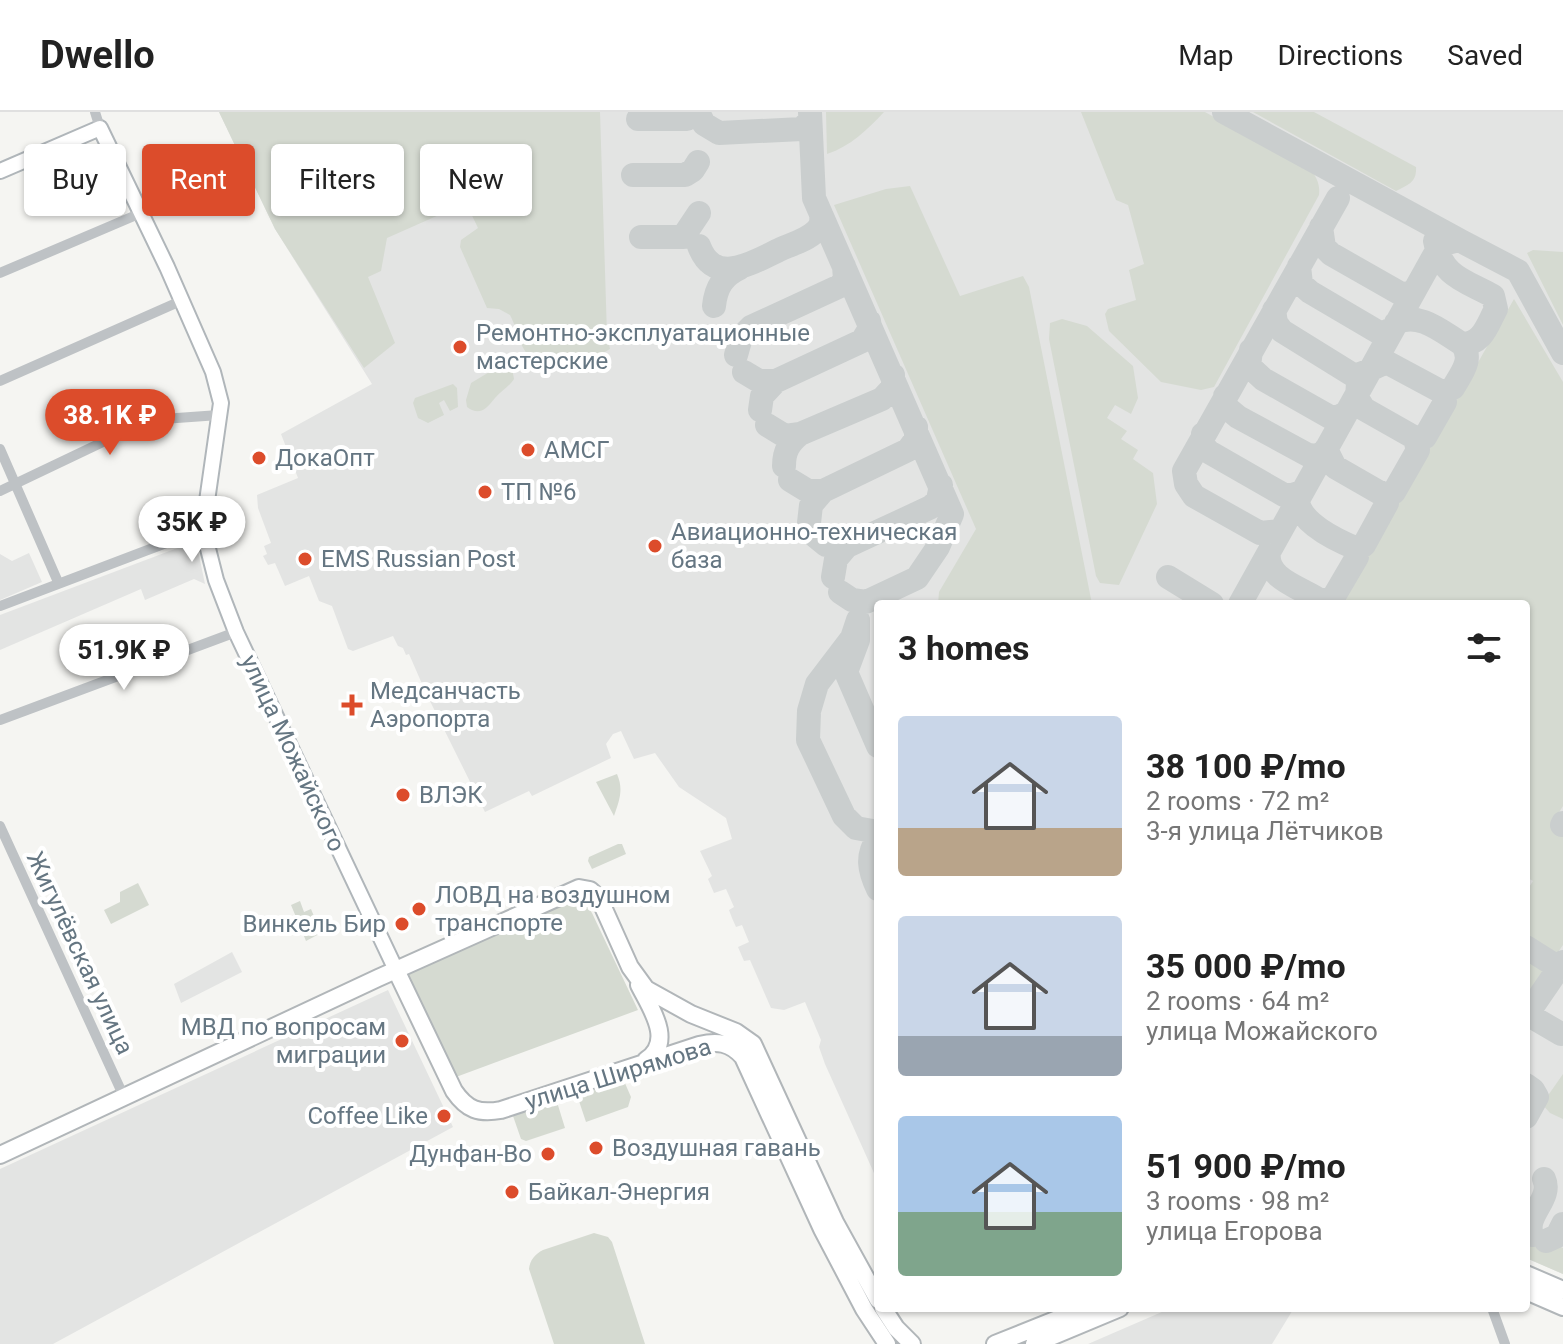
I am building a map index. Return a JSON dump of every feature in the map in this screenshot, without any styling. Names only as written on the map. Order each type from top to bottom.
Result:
[{"type":"main road","name":"улица Ширямова","points":[[4,1152],[396,970],[585,888],[599,898],[630,967],[651,993],[691,1014],[727,1027],[753,1044],[835,1222],[874,1293]]},
{"type":"main road","points":[[630,967],[658,1029],[658,1047],[654,1054],[634,1067]]},
{"type":"main road","name":"улица Ширямова","points":[[396,970],[454,1091],[461,1101],[478,1112],[501,1110],[712,1043],[723,1043],[737,1050],[743,1057],[822,1229],[864,1309],[887,1344]]},
{"type":"main road","points":[[1530,1276],[1563,1290]]},
{"type":"main road","points":[[1530,1293],[1563,1307]]},
{"type":"main road","points":[[886,1312],[912,1344]]},
{"type":"main road","points":[[995,1344],[1075,1312]]},
{"type":"main road","points":[[1034,1344],[1110,1312]]},
{"type":"street","points":[[0,171],[100,128],[95,112]]},
{"type":"street","name":"улица Можайского","points":[[100,128],[183,300],[213,372],[221,403],[203,529],[216,580],[236,632],[396,970]]},
{"type":"street","points":[[0,273],[141,213]]},
{"type":"street","points":[[0,381],[183,300]]},
{"type":"street","points":[[0,491],[149,420],[219,415]]},
{"type":"street","points":[[0,449],[58,582]]},
{"type":"street","points":[[0,606],[203,529]]},
{"type":"street","points":[[0,720],[236,632]]},
{"type":"street","name":"Жигулёвская улица","points":[[0,826],[124,1097]]},
{"type":"street","points":[[1493,1312],[1505,1344]]},
{"type":"shaded area","points":[[219,112],[1563,112],[1563,1274],[1530,1260],[1530,600],[874,600],[874,1173],[825,1064],[819,1047],[821,1040],[805,1002],[784,1010],[771,1008],[750,960],[744,961],[738,947],[749,942],[742,925],[736,927],[732,918],[729,910],[734,907],[726,889],[714,893],[708,879],[712,876],[700,851],[732,839],[726,818],[679,787],[655,753],[634,759],[621,731],[613,734],[606,744],[611,758],[532,796],[529,791],[485,812],[409,654],[406,655],[403,648],[398,646],[393,636],[353,651],[348,649],[332,606],[319,601],[309,576],[285,586],[275,563],[268,565],[263,556],[267,554],[264,546],[271,543],[258,508],[257,495],[298,478],[281,434],[372,384],[275,229],[255,187],[255,144],[234,144]]},
{"type":"shaded area","points":[[219,112],[600,112],[607,335],[610,349],[565,369],[544,368],[534,362],[525,351],[510,315],[499,309],[487,308],[460,247],[461,240],[478,228],[472,216],[532,216],[532,144],[420,144],[420,216],[437,216],[387,238],[381,271],[368,277],[395,343],[364,368],[275,229],[255,187],[255,144],[234,144]]},
{"type":"shaded area","points":[[826,112],[884,112],[851,142],[827,154]]},
{"type":"shaded area","points":[[1081,112],[1205,112],[1313,172],[1316,178],[1319,195],[1214,387],[1201,390],[1161,382],[1109,331],[1105,314],[1108,309],[1136,300],[1129,270],[1144,264],[1128,205],[1116,200]]},
{"type":"shaded area","points":[[1253,112],[1314,112],[1416,167],[1415,176],[1408,185],[1396,191]]},
{"type":"shaded area","points":[[910,186],[960,296],[1023,276],[1029,287],[1091,600],[938,600],[939,592],[976,529],[834,205],[886,189]]},
{"type":"shaded area","points":[[1533,250],[1563,252],[1563,325],[1527,253]]},
{"type":"shaded area","points":[[1514,299],[1563,382],[1563,806],[1551,825],[1563,834],[1563,945],[1554,958],[1530,943],[1530,886],[1533,881],[1530,879],[1530,600],[1343,600]]},
{"type":"shaded area","points":[[1062,319],[1087,326],[1133,366],[1138,398],[1131,414],[1115,405],[1107,418],[1127,431],[1121,439],[1138,450],[1133,459],[1153,473],[1157,504],[1119,585],[1100,583],[1096,576],[1049,339],[1050,323]]},
{"type":"shaded area","points":[[506,362],[511,363],[512,382],[483,410],[467,407],[471,383]]},
{"type":"shaded area","points":[[453,384],[457,388],[458,407],[450,411],[444,400],[439,403],[444,415],[428,423],[418,418],[413,403],[415,398]]},
{"type":"shaded area","points":[[196,541],[205,584],[194,579],[145,600],[141,589],[0,650],[0,615]]},
{"type":"shaded area","points":[[29,553],[42,582],[0,600],[0,554],[12,561]]},
{"type":"shaded area","points":[[617,774],[620,790],[614,816],[596,782]]},
{"type":"shaded area","points":[[622,844],[626,854],[592,869],[589,857]]},
{"type":"shaded area","points":[[138,883],[149,905],[111,924],[104,910],[120,902],[120,892]]},
{"type":"shaded area","points":[[570,897],[586,904],[592,913],[638,1010],[456,1077],[404,972]]},
{"type":"shaded area","points":[[300,901],[304,912],[311,909],[321,933],[306,941],[291,905]]},
{"type":"shaded area","points":[[232,952],[242,972],[181,1003],[174,984]]},
{"type":"shaded area","points":[[1530,954],[1548,965],[1530,992]]},
{"type":"shaded area","points":[[388,990],[453,1127],[53,1344],[0,1344],[0,1169]]},
{"type":"shaded area","points":[[1563,1074],[1563,1119],[1550,1113],[1542,1104]]},
{"type":"shaded area","points":[[624,1081],[631,1097],[628,1107],[586,1122],[577,1095]]},
{"type":"shaded area","points":[[557,1102],[565,1128],[526,1141],[521,1139],[513,1116]]},
{"type":"shaded area","points":[[594,1233],[608,1237],[612,1242],[645,1344],[554,1344],[529,1269],[530,1263],[543,1250]]},
{"type":"shaded area","points":[[1530,1233],[1563,1248],[1563,1274],[1530,1260]]},
{"type":"shaded area","points":[[1162,1312],[1292,1312],[1272,1344],[1088,1344]]},
{"type":"taxiway","points":[[638,119],[687,119],[695,112]]},
{"type":"taxiway","points":[[698,112],[704,124],[719,133],[802,129],[810,120]]},
{"type":"taxiway","points":[[810,112],[814,198],[952,514],[938,547],[917,578],[866,602],[852,600],[840,592]]},
{"type":"taxiway","points":[[1224,112],[1459,240]]},
{"type":"taxiway","points":[[633,175],[685,175],[698,162]]},
{"type":"taxiway","points":[[1280,531],[1260,533],[1194,496],[1186,484],[1184,471],[1338,198]]},
{"type":"taxiway","points":[[641,237],[683,237],[699,213]]},
{"type":"taxiway","points":[[699,246],[706,259],[715,266],[736,268],[808,237],[819,227],[821,214]]},
{"type":"taxiway","points":[[1321,227],[1324,247],[1331,254],[1403,295],[1414,291]]},
{"type":"taxiway","points":[[1242,600],[1440,245],[1459,240],[1518,271],[1563,353]]},
{"type":"taxiway","points":[[1396,323],[1422,321],[1462,344],[1480,337],[1496,309],[1493,296],[1449,270],[1438,253],[1435,241]]},
{"type":"taxiway","points":[[736,355],[741,337],[751,327],[840,286],[845,279],[844,266]]},
{"type":"taxiway","points":[[1299,266],[1301,284],[1310,292],[1378,332],[1392,329]]},
{"type":"taxiway","points":[[714,306],[721,283],[740,268]]},
{"type":"taxiway","points":[[1274,310],[1276,323],[1282,331],[1353,375],[1388,363],[1442,392],[1453,388],[1465,366],[1467,355],[1462,344]]},
{"type":"taxiway","points":[[744,372],[759,381],[776,381],[862,341],[870,328],[869,321]]},
{"type":"taxiway","points":[[1251,350],[1249,366],[1263,379],[1330,417],[1346,413]]},
{"type":"taxiway","points":[[784,466],[788,448],[800,434],[882,399],[893,387],[893,375]]},
{"type":"taxiway","points":[[760,410],[762,396],[776,381]]},
{"type":"taxiway","points":[[1358,383],[1357,398],[1364,409],[1417,439],[1425,437],[1445,402],[1442,392]]},
{"type":"taxiway","points":[[1225,396],[1226,407],[1238,417],[1308,455],[1317,456],[1324,452]]},
{"type":"taxiway","points":[[767,425],[785,436],[800,434]]},
{"type":"taxiway","points":[[809,523],[811,505],[823,491],[908,450],[916,439],[916,427]]},
{"type":"taxiway","points":[[1203,434],[1203,445],[1209,452],[1284,495],[1302,492]]},
{"type":"taxiway","points":[[1326,449],[1335,467],[1382,494],[1394,492],[1418,450],[1415,439]]},
{"type":"taxiway","points":[[790,480],[808,491],[823,491]]},
{"type":"taxiway","points":[[833,577],[836,559],[847,546],[931,507],[938,500],[941,485]]},
{"type":"taxiway","points":[[1298,498],[1299,507],[1311,523],[1358,549],[1364,545],[1387,503],[1382,494]]},
{"type":"taxiway","points":[[815,536],[826,545],[847,546]]},
{"type":"taxiway","points":[[1327,600],[1333,598],[1357,557],[1354,548]]},
{"type":"taxiway","points":[[1269,552],[1269,562],[1280,577],[1319,600]]},
{"type":"taxiway","points":[[1168,577],[1205,600]]},
{"type":"taxiway","points":[[874,737],[846,672],[858,640],[858,620],[852,638],[817,684],[809,711],[808,740],[844,816],[856,828],[874,831]]},
{"type":"taxiway","points":[[874,847],[870,863],[874,879]]},
{"type":"taxiway","points":[[1530,950],[1559,968]]},
{"type":"taxiway","points":[[1530,1010],[1563,962]]},
{"type":"taxiway","points":[[1530,1017],[1561,1034]]},
{"type":"taxiway","points":[[1530,1088],[1537,1097],[1530,1110]]},
{"type":"taxiway","points":[[1532,1235],[1532,1221],[1545,1193],[1544,1179]]},
{"type":"taxiway","points":[[1546,1241],[1557,1236],[1563,1224]]},
{"type":"place","name":"Ремонтно-эксплуатационные мастерские","points":[[460,347]]},
{"type":"place","name":"АМСГ","points":[[528,450]]},
{"type":"place","name":"ДокаОпт","points":[[259,458]]},
{"type":"place","name":"ТП №6","points":[[485,492]]},
{"type":"place","name":"Авиационно-техническая база","points":[[655,546]]},
{"type":"place","name":"EMS Russian Рost","points":[[305,559]]},
{"type":"place","name":"Медсанчасть Аэропорта","points":[[352,705]]},
{"type":"place","name":"ВЛЭК","points":[[403,795]]},
{"type":"place","name":"ЛОВД на воздушном транспорте","points":[[419,909]]},
{"type":"place","name":"Винкель Бир","points":[[402,924]]},
{"type":"place","name":"МВД по вопросам миграции","points":[[402,1041]]},
{"type":"place","name":"Coffee Like","points":[[444,1116]]},
{"type":"place","name":"Воздушная гавань","points":[[596,1148]]},
{"type":"place","name":"Дунфан-Во","points":[[548,1154]]},
{"type":"place","name":"Байкал-Энергия","points":[[512,1192]]}]
